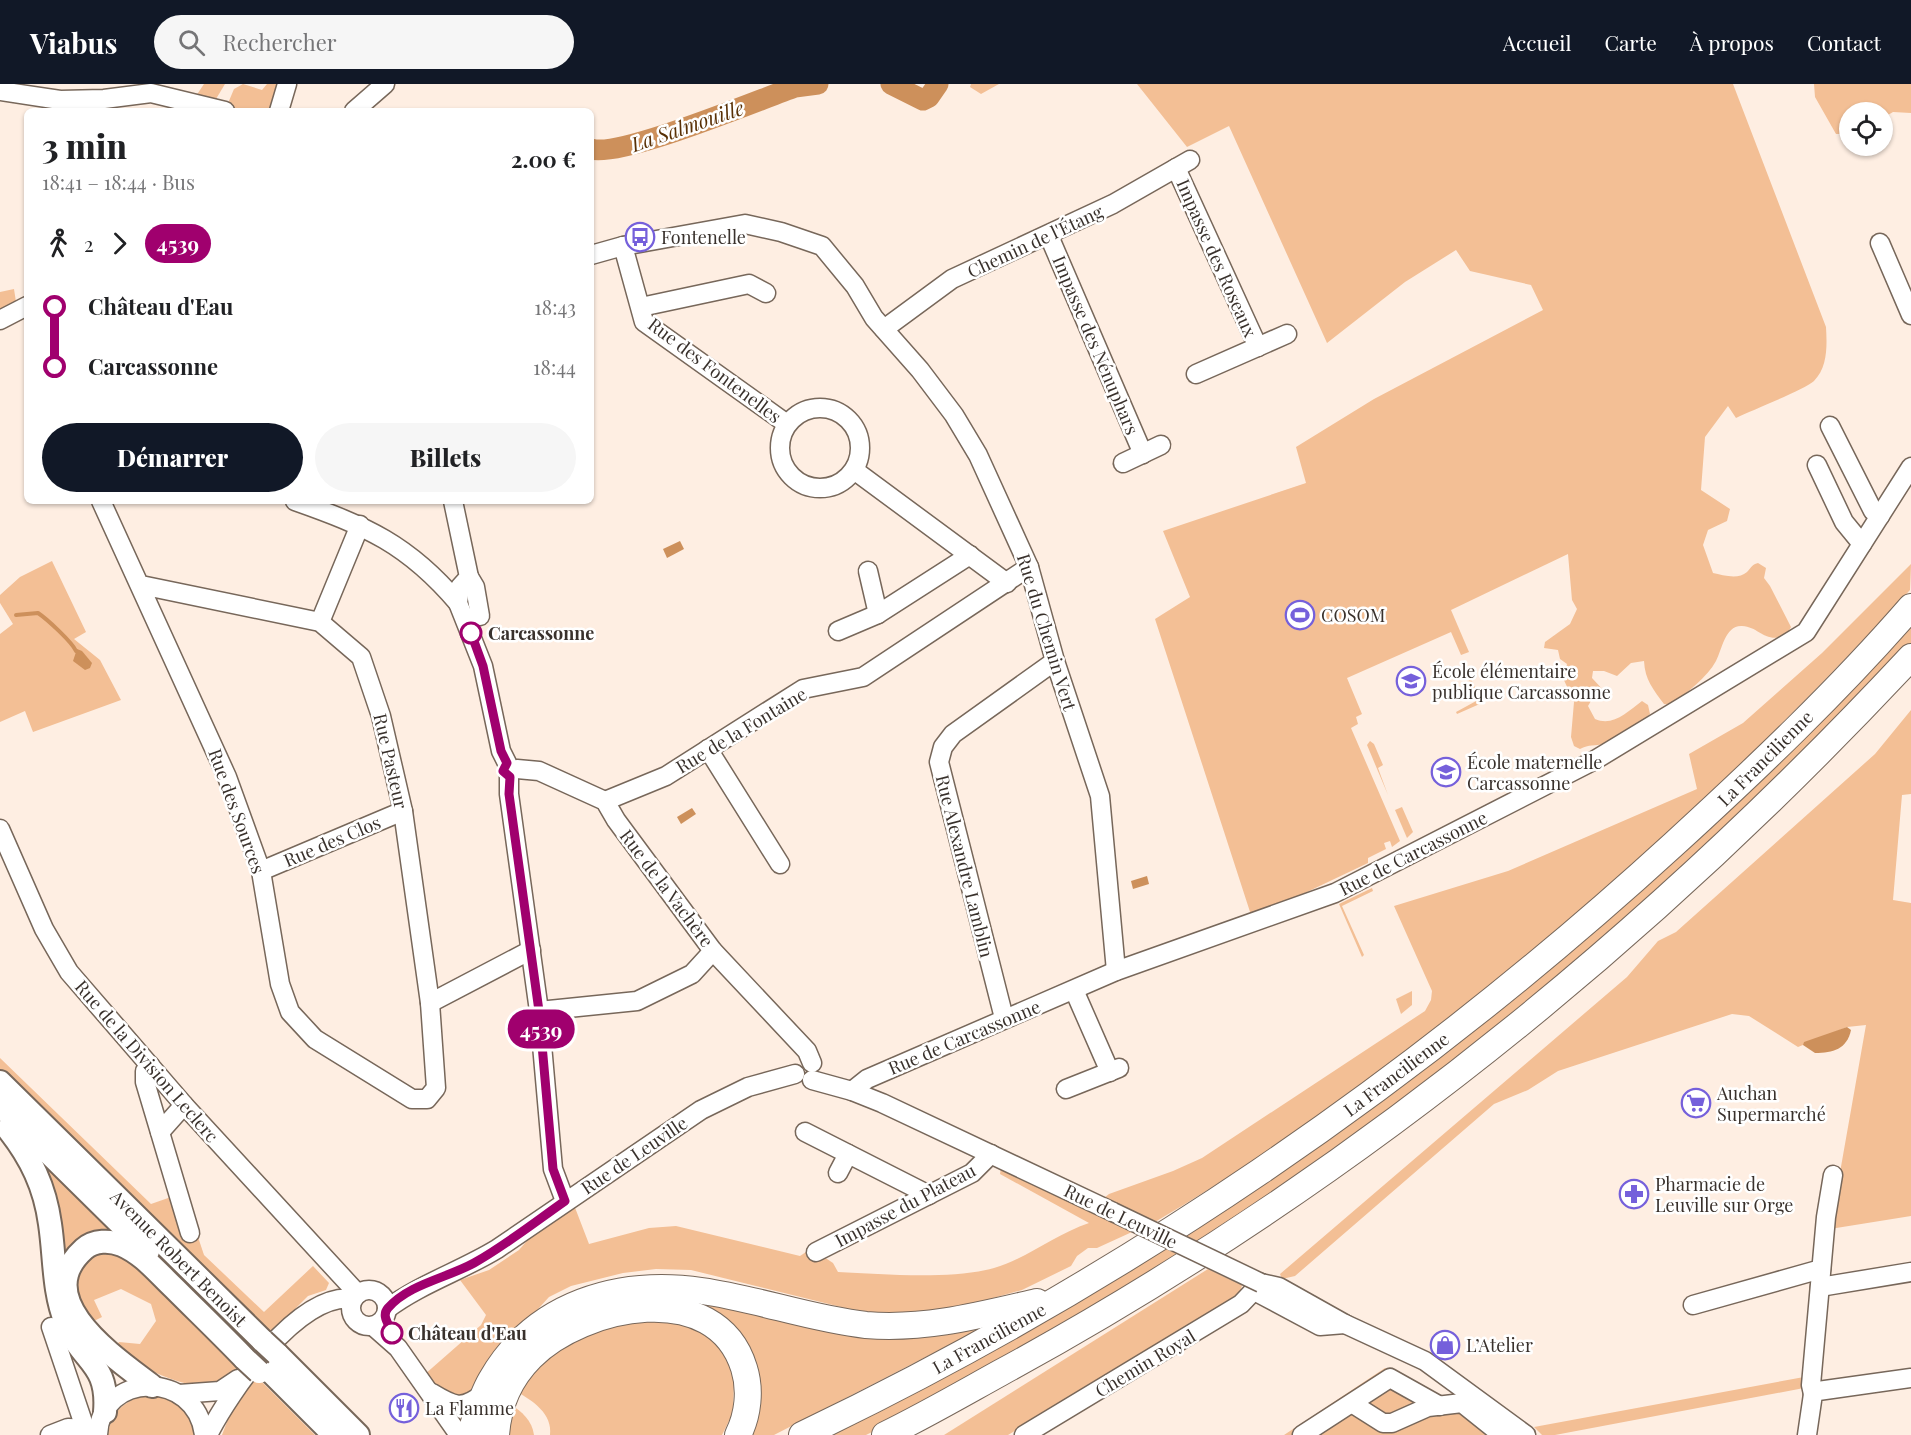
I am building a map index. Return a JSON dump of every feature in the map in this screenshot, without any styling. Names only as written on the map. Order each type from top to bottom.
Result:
[{"type":"highway","name":"La Francilienne","points":[[802,1435],[945,1363],[1168,1232],[1297,1146],[1410,1064],[1536,965],[1715,807],[1819,704],[1911,606]]},
{"type":"highway","name":"La Francilienne","points":[[885,1435],[1077,1331],[1184,1265],[1312,1180],[1431,1094],[1528,1018],[1647,918],[1736,836],[1911,657]]},
{"type":"highway","points":[[470,1435],[484,1393],[500,1365],[516,1345],[550,1316],[594,1297],[615,1292],[643,1287],[704,1291],[836,1321],[906,1326],[948,1322],[1062,1296]]},
{"type":"highway","points":[[496,1435],[506,1394],[515,1378],[537,1351],[585,1322],[619,1312],[646,1309],[673,1310],[697,1316],[716,1327],[734,1345],[743,1367],[748,1393],[743,1422],[738,1435]]},
{"type":"highway","points":[[923,1435],[1054,1350],[1077,1331]]},
{"type":"main road","name":"Avenue Robert Benoist","points":[[0,1082],[258,1360],[358,1435]]},
{"type":"main road","name":"Avenue Robert Benoist","points":[[0,1105],[333,1435]]},
{"type":"main road","points":[[0,1118],[25,1151],[39,1178],[47,1203],[56,1288],[65,1321],[76,1344],[104,1381],[96,1426]]},
{"type":"main road","points":[[152,1386],[106,1352],[76,1317],[68,1297],[67,1276],[74,1260],[85,1248],[104,1241],[112,1242],[140,1255],[258,1360],[322,1435]]},
{"type":"street","points":[[280,108],[287,84]]},
{"type":"street","points":[[357,108],[385,84]]},
{"type":"street","points":[[0,91],[60,100],[104,99],[155,88],[216,108]]},
{"type":"street","name":"Chemin de l'Étang","points":[[884,330],[952,279],[1049,236],[1113,204],[1183,164]]},
{"type":"street","name":"Impasse des Roseaux","points":[[1183,164],[1258,347]]},
{"type":"street","name":"Rue du Chemin Vert","points":[[594,254],[623,246],[745,224],[782,232],[822,246],[855,286],[874,318],[954,415],[978,455],[1029,567],[1055,661],[1100,796],[1116,971]]},
{"type":"street","name":"Impasse des Nénuphars","points":[[1049,236],[1143,454]]},
{"type":"street","points":[[1880,243],[1911,315]]},
{"type":"street","name":"Rue des Fontenelles","points":[[623,246],[644,322],[788,424]]},
{"type":"street","points":[[640,307],[749,284],[766,293]]},
{"type":"street","points":[[0,320],[24,308]]},
{"type":"street","name":"Impasse des Roseaux","points":[[1196,374],[1287,334]]},
{"type":"street","name":"Rue des Fontenelles","points":[[824,408],[837,411],[848,419],[856,430],[860,443],[859,457],[854,470],[845,479],[828,487],[809,486],[797,481],[785,467],[780,448],[788,424],[797,415],[810,409],[824,408]]},
{"type":"street","points":[[1830,426],[1873,511],[1880,516]]},
{"type":"street","name":"Impasse des Nénuphars","points":[[1123,463],[1161,445]]},
{"type":"street","points":[[1817,465],[1844,522],[1862,544]]},
{"type":"street","name":"Rue de Carcassonne","points":[[856,1088],[867,1078],[1116,971],[1335,893],[1595,760],[1806,632],[1911,467]]},
{"type":"street","points":[[854,470],[1007,582]]},
{"type":"street","name":"Rue des Sources","points":[[102,504],[226,777],[261,871],[280,984],[290,1012],[315,1039],[412,1099],[427,1100]]},
{"type":"street","points":[[303,504],[360,525],[399,547],[433,576],[458,603],[477,648],[501,751],[511,769],[509,794],[539,1011],[553,1169],[565,1201]]},
{"type":"street","points":[[454,504],[469,577],[475,586],[480,616]]},
{"type":"street","points":[[320,622],[360,525]]},
{"type":"street","points":[[838,631],[878,614],[970,555]]},
{"type":"street","name":"Rue de la Fontaine","points":[[605,801],[666,776],[802,689],[863,677],[1029,567]]},
{"type":"street","points":[[868,571],[878,614]]},
{"type":"street","points":[[458,603],[460,587],[469,577]]},
{"type":"street","name":"Rue Pasteur","points":[[141,585],[320,622],[361,657],[381,716],[403,811],[430,1003],[436,1088],[427,1100]]},
{"type":"street","name":"Rue Alexandre Lamblin","points":[[1004,1018],[939,762],[943,747],[953,734],[1055,661]]},
{"type":"street","points":[[708,749],[780,864]]},
{"type":"street","points":[[511,769],[539,771],[605,801]]},
{"type":"street","name":"Rue de la Vachère","points":[[605,801],[622,828],[713,951],[796,1041],[807,1069]]},
{"type":"street","name":"Rue des Clos","points":[[261,871],[403,811]]},
{"type":"street","name":"Rue de la Division Leclerc","points":[[0,829],[44,929],[69,972],[184,1106],[361,1298]]},
{"type":"street","points":[[430,1003],[531,950]]},
{"type":"street","points":[[539,1011],[637,1001],[692,974],[713,951]]},
{"type":"street","points":[[1066,1089],[1114,1070],[1074,990]]},
{"type":"street","points":[[150,1065],[145,1071],[145,1082],[190,1233]]},
{"type":"street","name":"Rue de Leuville","points":[[325,1303],[341,1306],[361,1298],[418,1288],[472,1264],[728,1094],[807,1069],[875,1093],[882,1103],[1261,1283],[1279,1287],[1345,1324],[1425,1361],[1526,1435]]},
{"type":"street","points":[[160,1132],[184,1106]]},
{"type":"street","points":[[805,1132],[929,1195]]},
{"type":"street","points":[[838,1173],[848,1154]]},
{"type":"street","name":"Impasse du Plateau","points":[[816,1252],[972,1173],[991,1154]]},
{"type":"street","points":[[1807,1435],[1813,1394],[1811,1385],[1826,1217],[1833,1175]]},
{"type":"street","points":[[50,1435],[68,1428],[96,1426],[125,1392],[152,1386],[179,1394],[220,1391],[258,1360],[305,1314],[325,1303],[338,1281],[334,1267]]},
{"type":"street","points":[[1693,1305],[1821,1269]]},
{"type":"street","points":[[1820,1287],[1911,1272]]},
{"type":"street","name":"Chemin Royal","points":[[1026,1435],[1241,1304],[1261,1283]]},
{"type":"street","name":"Rue de Leuville","points":[[361,1298],[363,1325],[382,1317],[418,1288]]},
{"type":"street","points":[[361,1298],[384,1299],[382,1317],[398,1348],[459,1435]]},
{"type":"street","points":[[51,1327],[96,1426]]},
{"type":"street","points":[[206,1435],[225,1401],[258,1360]]},
{"type":"street","points":[[1302,1435],[1390,1378],[1440,1406]]},
{"type":"street","points":[[1813,1394],[1818,1391],[1911,1378]]},
{"type":"street","points":[[426,1388],[458,1406],[471,1403],[484,1393]]},
{"type":"street","points":[[179,1394],[198,1413],[206,1435]]},
{"type":"street","points":[[1353,1404],[1383,1423],[1392,1424],[1428,1407],[1462,1403],[1502,1435]]},
{"type":"shaded area","points":[[204,84],[225,84],[213,104],[194,99]]},
{"type":"shaded area","points":[[243,84],[262,90],[267,84],[278,84],[270,108],[226,108],[234,89]]},
{"type":"shaded area","points":[[971,84],[999,84],[981,94],[970,87]]},
{"type":"shaded area","points":[[1137,84],[1733,84],[1826,327],[1826,348],[1822,369],[1814,381],[1789,395],[1736,418],[1728,406],[1705,437],[1701,490],[1730,509],[1727,521],[1708,530],[1703,545],[1713,573],[1739,576],[1758,563],[1766,568],[1764,578],[1791,627],[1786,636],[1772,638],[1748,627],[1736,627],[1725,639],[1712,667],[1673,705],[1664,704],[1653,689],[1646,674],[1644,661],[1631,663],[1617,676],[1604,671],[1593,671],[1592,678],[1606,693],[1600,700],[1591,701],[1588,706],[1595,719],[1614,720],[1642,701],[1648,705],[1650,714],[1635,727],[1615,739],[1580,749],[1574,746],[1571,737],[1574,702],[1563,678],[1567,664],[1560,659],[1558,650],[1544,648],[1545,642],[1570,624],[1577,609],[1572,600],[1568,554],[1451,610],[1469,652],[1461,655],[1451,632],[1347,678],[1362,714],[1356,717],[1358,724],[1351,728],[1400,841],[1392,847],[1390,841],[1384,843],[1386,849],[1368,858],[1368,863],[1252,918],[1155,619],[1190,597],[1163,531],[1306,483],[1296,447],[1374,399],[1543,310],[1531,285],[1470,271],[1456,250],[1405,282],[1327,343],[1229,126],[1187,147]]},
{"type":"shaded area","points":[[1814,84],[1911,84],[1911,113],[1893,112],[1893,102],[1839,102],[1839,134],[1836,134],[1815,97]]},
{"type":"shaded area","points":[[14,289],[16,302],[0,310],[0,292]]},
{"type":"shaded area","points":[[680,541],[684,549],[667,558],[663,549]]},
{"type":"shaded area","points":[[52,561],[86,632],[74,639],[100,660],[121,700],[33,732],[25,711],[0,722],[0,634],[13,624],[0,603],[0,595],[20,577]]},
{"type":"shaded area","points":[[1911,564],[1910,590],[1738,767],[1648,852],[1555,934],[1459,1012],[1361,1087],[1260,1157],[1155,1222],[1104,1198],[1109,1194],[1202,1158],[1425,1011],[1431,1000],[1432,991],[1394,906],[1508,871],[1697,789],[1689,754],[1743,723],[1822,653]]},
{"type":"shaded area","points":[[1911,618],[1911,647],[1744,819],[1464,1058],[1202,1245],[1179,1234],[1328,1135]]},
{"type":"shaded area","points":[[77,649],[82,651],[92,663],[90,668],[85,670],[73,661]]},
{"type":"shaded area","points":[[1465,666],[1482,703],[1457,714],[1456,712],[1478,700],[1463,667]]},
{"type":"shaded area","points":[[1911,710],[1911,794],[1902,795],[1893,900],[1911,903],[1911,1216],[1830,1229],[1866,1025],[1847,1027],[1798,1047],[1749,1016],[1732,1014],[1558,1071],[1528,1090],[1494,1104],[1295,1276],[1282,1279],[1280,1274],[1627,977],[1658,941],[1676,932],[1875,754]]},
{"type":"shaded area","points":[[1370,741],[1374,744],[1383,765],[1378,768],[1388,795],[1367,745]]},
{"type":"shaded area","points":[[1402,807],[1413,832],[1407,838],[1395,810]]},
{"type":"shaded area","points":[[692,808],[696,814],[681,824],[677,817]]},
{"type":"shaded area","points":[[1147,876],[1149,884],[1133,889],[1131,881]]},
{"type":"shaded area","points":[[1372,888],[1373,891],[1342,906],[1364,955],[1362,957],[1339,904]]},
{"type":"shaded area","points":[[1412,991],[1412,1005],[1401,1014],[1396,999]]},
{"type":"shaded area","points":[[1847,1027],[1851,1030],[1849,1036],[1843,1046],[1838,1049],[1815,1053],[1803,1045],[1804,1042]]},
{"type":"shaded area","points":[[0,1058],[151,1204],[171,1197],[196,1231],[204,1255],[264,1312],[313,1266],[329,1283],[326,1290],[308,1296],[271,1333],[0,1073]]},
{"type":"shaded area","points":[[33,1152],[118,1232],[68,1261],[93,1355]]},
{"type":"shaded area","points":[[1001,1168],[1132,1232],[1097,1248],[1088,1248],[1077,1256],[1071,1266],[1022,1290],[972,1304],[933,1311],[882,1314],[845,1308],[691,1270],[656,1269],[623,1273],[571,1286],[549,1297],[507,1343],[474,1388],[467,1394],[459,1397],[438,1390],[424,1375],[481,1325],[486,1315],[460,1280],[489,1270],[519,1250],[531,1236],[574,1205],[589,1244],[649,1228],[676,1226],[800,1256],[806,1252],[811,1259],[821,1255],[833,1263],[838,1272],[896,1275],[957,1274],[994,1268],[1089,1223],[1000,1174]]},
{"type":"shaded area","points":[[1160,1246],[1183,1257],[938,1399],[866,1435],[822,1435]]},
{"type":"shaded area","points":[[125,1251],[245,1365],[222,1383],[207,1386],[179,1382],[123,1356],[114,1349],[119,1342],[140,1344],[156,1321],[151,1304],[121,1289],[94,1300],[102,1317],[94,1321],[97,1329],[84,1323],[73,1273],[86,1254]]},
{"type":"shaded area","points":[[1208,1269],[1242,1285],[1240,1294],[1008,1435],[944,1435]]},
{"type":"shaded area","points":[[650,1293],[679,1294],[738,1303],[870,1335],[915,1335],[983,1321],[986,1326],[774,1435],[745,1435],[754,1412],[755,1381],[743,1347],[727,1327],[705,1313],[680,1305],[652,1301],[597,1308],[555,1329],[521,1358],[501,1389],[489,1435],[477,1435],[494,1385],[511,1359],[526,1342],[563,1316],[583,1307],[605,1300]]},
{"type":"shaded area","points":[[648,1317],[682,1320],[705,1331],[727,1354],[734,1380],[733,1413],[722,1435],[550,1435],[550,1427],[545,1414],[529,1399],[517,1392],[537,1363],[596,1327]]},
{"type":"shaded area","points":[[1385,1368],[1440,1401],[1456,1391],[1510,1435],[1284,1435]]},
{"type":"shaded area","points":[[252,1372],[315,1435],[222,1435],[234,1403]]},
{"type":"shaded area","points":[[1804,1377],[1804,1388],[1555,1435],[1542,1435],[1534,1427]]},
{"type":"shaded area","points":[[148,1392],[183,1403],[197,1435],[108,1435],[116,1413],[133,1399]]},
{"type":"shaded area","points":[[510,1404],[526,1417],[534,1435],[505,1435]]},
{"type":"waterway","name":"La Salmouille","points":[[594,149],[630,145],[659,137],[795,87],[818,84]]},
{"type":"waterway","name":"La Salmouille","points":[[891,84],[923,100],[929,97],[938,84]]},
{"type":"waterway","points":[[16,615],[38,613],[59,631],[76,651]]},
{"type":"bus line","name":"4539","points":[[392,1333],[385,1317],[387,1309],[397,1301],[418,1288],[442,1279],[497,1250],[565,1201],[556,1184],[553,1169],[539,1011],[509,794],[510,777],[503,771],[507,763],[501,751],[483,666],[471,633]]},
{"type":"place","name":"Fontenelle","points":[[640,237]]},
{"type":"place","name":"COSOM","points":[[1300,615]]},
{"type":"place","name":"Carcassonne","points":[[471,633]]},
{"type":"place","name":"École élémentaire publique Carcassonne","points":[[1411,681]]},
{"type":"place","name":"École maternelle Carcassonne","points":[[1446,772]]},
{"type":"place","name":"Auchan Supermarché","points":[[1696,1103]]},
{"type":"place","name":"Pharmacie de Leuville sur Orge","points":[[1634,1194]]},
{"type":"place","name":"Château d'Eau","points":[[392,1333]]},
{"type":"place","name":"L’Atelier","points":[[1445,1345]]},
{"type":"place","name":"La Flamme","points":[[404,1408]]}]
